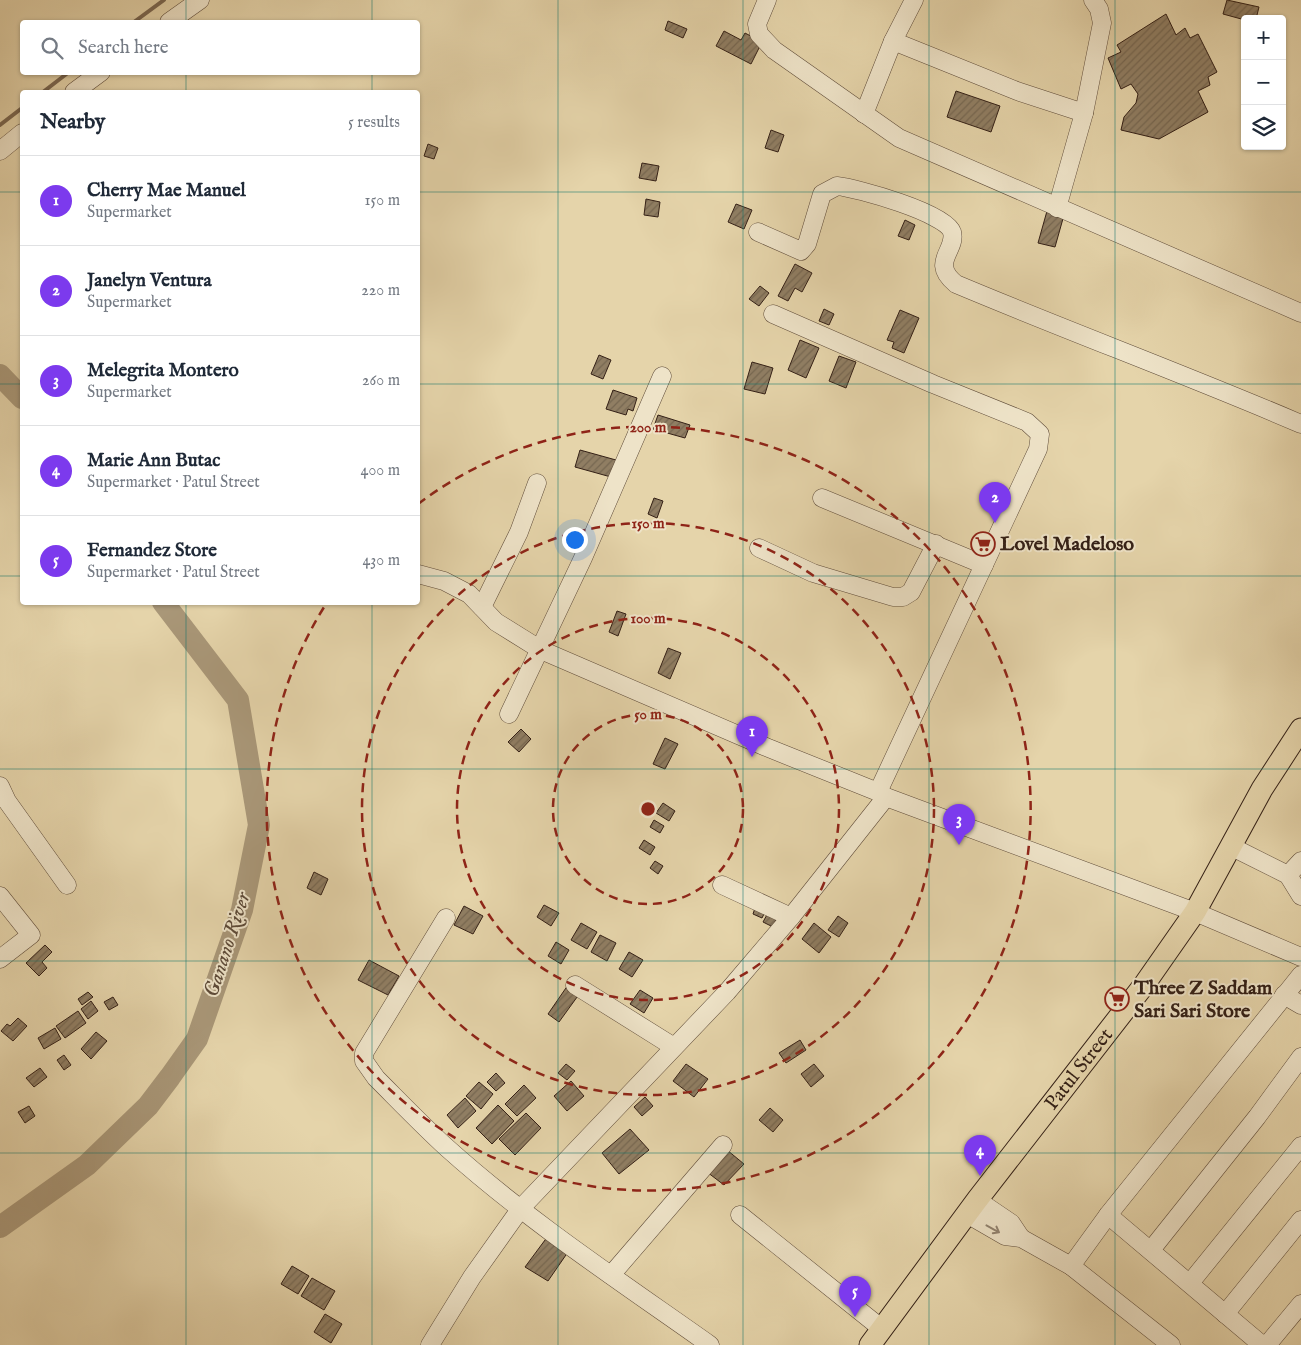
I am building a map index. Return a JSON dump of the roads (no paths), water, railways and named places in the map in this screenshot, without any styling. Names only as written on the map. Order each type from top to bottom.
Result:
[{"type":"main road","name":"Patul Street","points":[[876,1337],[972,1207],[1144,985],[1195,912],[1262,789],[1301,730]]},
{"type":"street","points":[[172,20],[200,0]]},
{"type":"street","points":[[767,0],[757,24],[762,39],[774,50],[899,138],[1301,313]]},
{"type":"street","points":[[864,114],[893,41],[914,0]]},
{"type":"street","points":[[1057,208],[1084,113],[1102,23],[1100,9],[1093,0]]},
{"type":"street","points":[[893,41],[1016,91],[1084,113]]},
{"type":"street","points":[[77,90],[98,75]]},
{"type":"street","points":[[0,151],[20,135]]},
{"type":"street","points":[[758,232],[801,251],[807,244],[822,194],[837,186],[910,206],[942,221],[951,230],[952,235],[944,265],[945,272],[956,284],[1058,326],[1194,378],[1301,424]]},
{"type":"street","points":[[430,1345],[472,1277],[521,1208],[727,992],[791,917],[882,795],[984,565],[1038,449],[1041,439],[1037,429],[1028,422],[933,384],[773,314]]},
{"type":"street","points":[[509,714],[541,650],[662,376]]},
{"type":"street","points":[[482,607],[519,532],[537,483]]},
{"type":"street","points":[[822,498],[984,565]]},
{"type":"street","points":[[759,548],[813,573],[893,597],[903,597],[911,592],[936,544]]},
{"type":"street","points":[[420,575],[444,581],[469,594],[511,634],[541,650],[882,795],[1195,912],[1301,957]]},
{"type":"street","points":[[0,786],[7,801],[66,886]]},
{"type":"street","points":[[1232,847],[1288,875],[1301,896]]},
{"type":"street","points":[[1288,875],[1301,861]]},
{"type":"street","points":[[722,885],[791,917]]},
{"type":"street","points":[[0,896],[31,935],[0,959]]},
{"type":"street","points":[[446,918],[364,1053],[364,1061],[376,1078],[447,1147],[521,1208],[710,1345]]},
{"type":"street","points":[[1071,1266],[1108,1215],[1301,975]]},
{"type":"street","points":[[575,985],[674,1047]]},
{"type":"street","points":[[1284,996],[1301,1005]]},
{"type":"street","points":[[1151,1250],[1257,1117],[1301,1057]]},
{"type":"street","points":[[611,1275],[723,1145]]},
{"type":"street","points":[[1190,1283],[1301,1146]]},
{"type":"street","points":[[972,1207],[1010,1223],[1021,1238],[1071,1266],[1171,1345]]},
{"type":"street","points":[[740,1215],[876,1337]]},
{"type":"street","points":[[1108,1215],[1262,1345]]},
{"type":"street","points":[[1225,1314],[1301,1220]]},
{"type":"street","points":[[1267,1345],[1301,1304]]},
{"type":"waterway","points":[[137,20],[164,0]]},
{"type":"waterway","points":[[46,90],[65,75]]},
{"type":"waterway","points":[[0,125],[20,110]]},
{"type":"waterway","name":"Ganano River","points":[[0,375],[20,396]]},
{"type":"waterway","name":"Ganano River","points":[[0,1227],[87,1165],[148,1106],[197,1039],[242,910],[259,825],[238,700],[165,605]]},
{"type":"place","name":"Janelyn Ventura","points":[[995,523]]},
{"type":"place","name":"Lovel Madeloso","points":[[983,544]]},
{"type":"place","name":"Cherry Mae Manuel","points":[[752,757]]},
{"type":"place","name":"Melegrita Montero","points":[[959,845]]},
{"type":"place","name":"Three Z Saddam Sari Sari Store","points":[[1117,999]]},
{"type":"place","name":"Marie Ann Butac","points":[[980,1176]]},
{"type":"place","name":"Fernandez Store","points":[[855,1317]]}]
